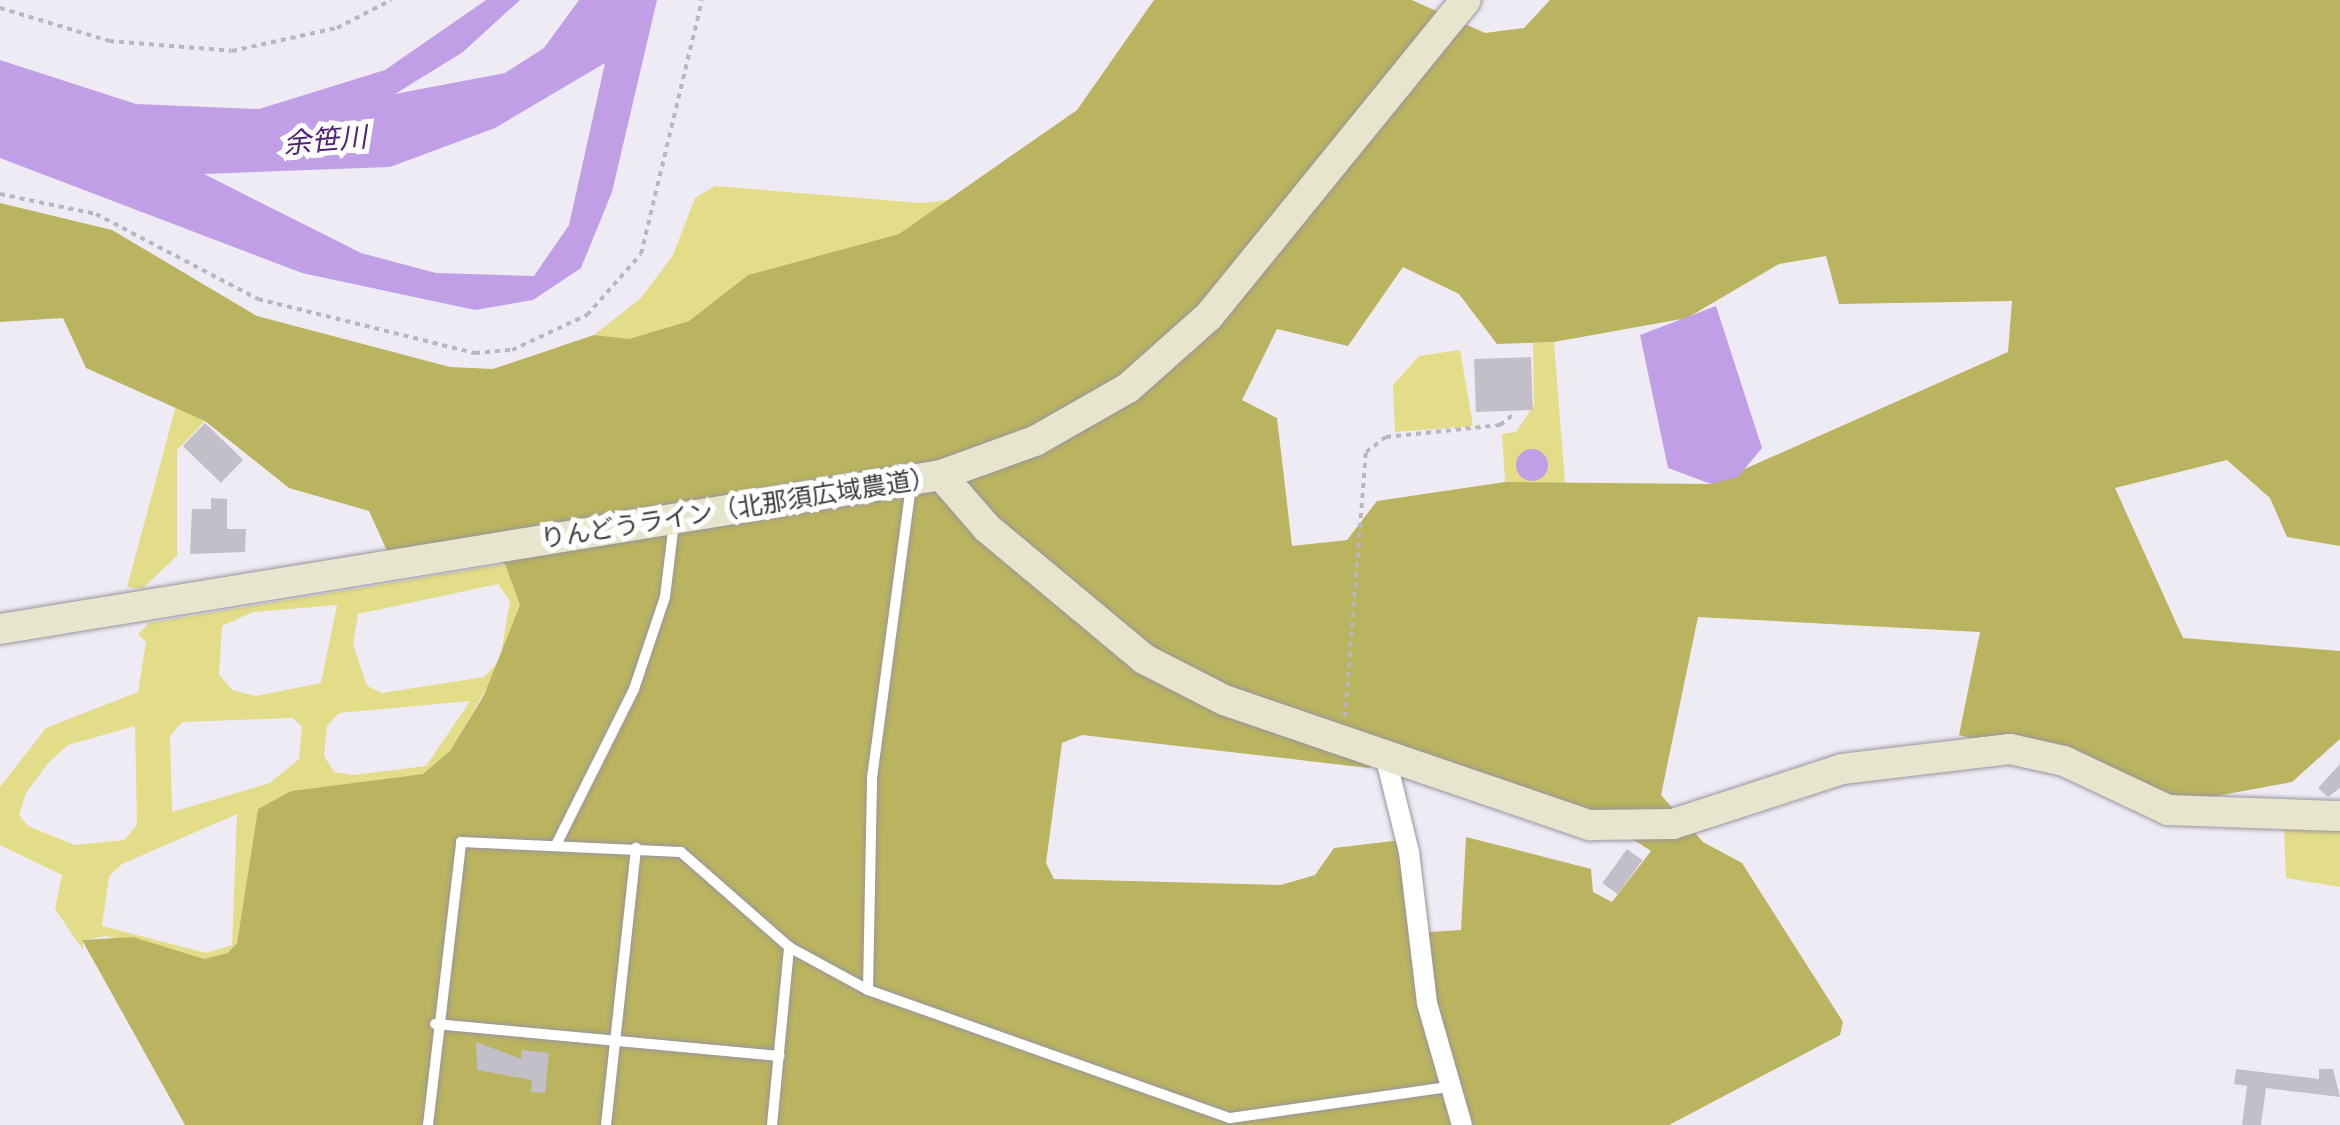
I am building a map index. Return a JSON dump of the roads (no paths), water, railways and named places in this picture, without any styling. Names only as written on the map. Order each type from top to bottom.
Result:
[{"type":"street","name":"りんどうライン（北那須広域農道）","points":[[0,629],[926,478],[1089,413],[1163,360],[1254,264],[1466,0]]},
{"type":"street","points":[[926,478],[1144,660],[1224,700],[1608,828],[1674,824],[1870,763],[2010,749],[2064,761],[2168,810],[2340,816]]},
{"type":"street","points":[[1384,755],[1447,1088],[1462,1125]]},
{"type":"lane","points":[[868,990],[872,778],[926,478]]},
{"type":"lane","points":[[558,843],[634,690],[665,597],[674,518]]},
{"type":"lane","points":[[428,1125],[435,1024],[461,842],[636,848],[690,858],[789,947],[868,990],[1230,1118],[1447,1088]]},
{"type":"lane","points":[[606,1125],[636,848]]},
{"type":"lane","points":[[772,1125],[789,947]]},
{"type":"lane","points":[[435,1024],[780,1056]]},
{"type":"water","name":"余笹川","points":[[486,0],[520,0],[463,52],[395,94],[505,73],[544,48],[579,0],[657,0],[612,192],[581,268],[533,300],[475,310],[302,273],[0,158],[0,60],[136,104],[259,109],[385,70]],"holes":[[[605,63],[569,225],[534,276],[436,273],[361,253],[204,174],[390,167],[495,128]]]},
{"type":"water","points":[[1716,306],[1762,448],[1738,477],[1711,484],[1668,468],[1640,335]]},
{"type":"water","points":[[1532,449],[1543,454],[1548,465],[1543,476],[1532,481],[1521,476],[1516,465],[1521,454]]}]
